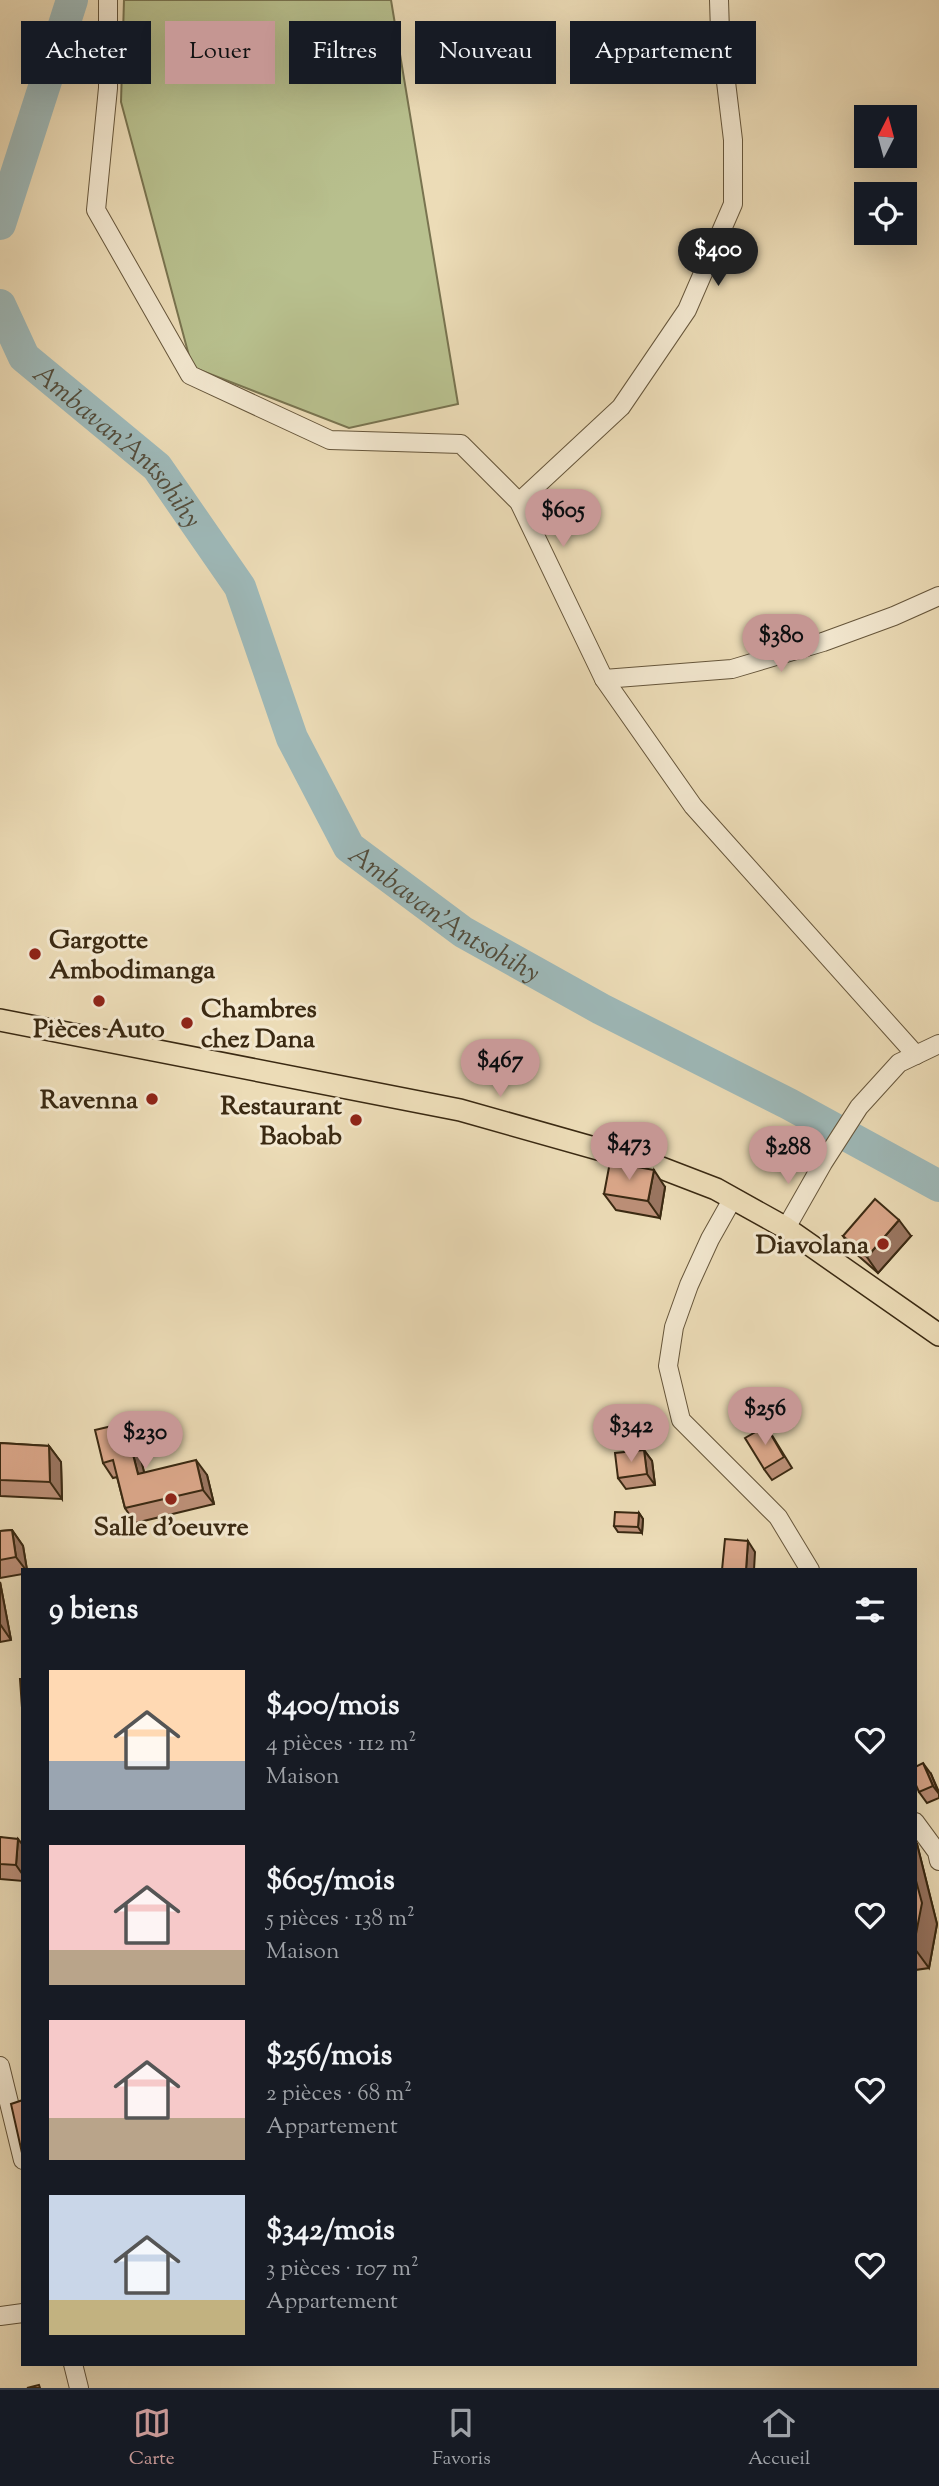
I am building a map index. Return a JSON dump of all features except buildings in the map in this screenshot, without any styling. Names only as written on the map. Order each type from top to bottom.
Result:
[{"type":"main road","points":[[0,1020],[460,1110],[651,1164],[716,1189],[786,1228],[939,1335]]},
{"type":"street","points":[[108,0],[108,89],[96,210],[190,375],[330,440],[461,444],[519,502],[604,679],[693,806],[916,1055]]},
{"type":"street","points":[[519,502],[621,407],[687,310],[733,204],[733,140],[720,32],[719,0]]},
{"type":"street","points":[[604,679],[732,669],[823,642],[939,596]]},
{"type":"street","points":[[786,1228],[859,1107],[899,1063],[939,1044]]},
{"type":"street","points":[[733,1198],[689,1284],[674,1327],[668,1366],[681,1420],[778,1517],[809,1568]]},
{"type":"street","points":[[917,1825],[937,1853],[939,1861]]},
{"type":"street","points":[[0,2066],[21,2152]]},
{"type":"street","points":[[0,2316],[21,2313]]},
{"type":"street","points":[[74,2366],[79,2388]]},
{"type":"green space","points":[[124,0],[391,0],[394,21],[289,21],[289,84],[401,84],[401,60],[458,404],[349,428],[192,367],[121,102],[122,84],[151,84],[151,21],[123,21]]},
{"type":"waterway","name":"Ambavan'Antsohihy","points":[[0,224],[72,0]]},
{"type":"waterway","name":"Ambavan'Antsohihy","points":[[0,305],[24,357],[157,467],[240,587],[292,738],[349,847],[463,932],[601,1009],[789,1104],[939,1186]]},
{"type":"place","name":"Gargotte Ambodimanga","points":[[35,954]]},
{"type":"place","name":"Pièces Auto","points":[[99,1001]]},
{"type":"place","name":"Chambres chez Dana","points":[[187,1023]]},
{"type":"place","name":"Ravenna","points":[[152,1099]]},
{"type":"place","name":"Restaurant Baobab","points":[[356,1120]]},
{"type":"place","name":"Diavolana","points":[[883,1244]]},
{"type":"place","name":"Salle d'oeuvre","points":[[171,1499]]}]
